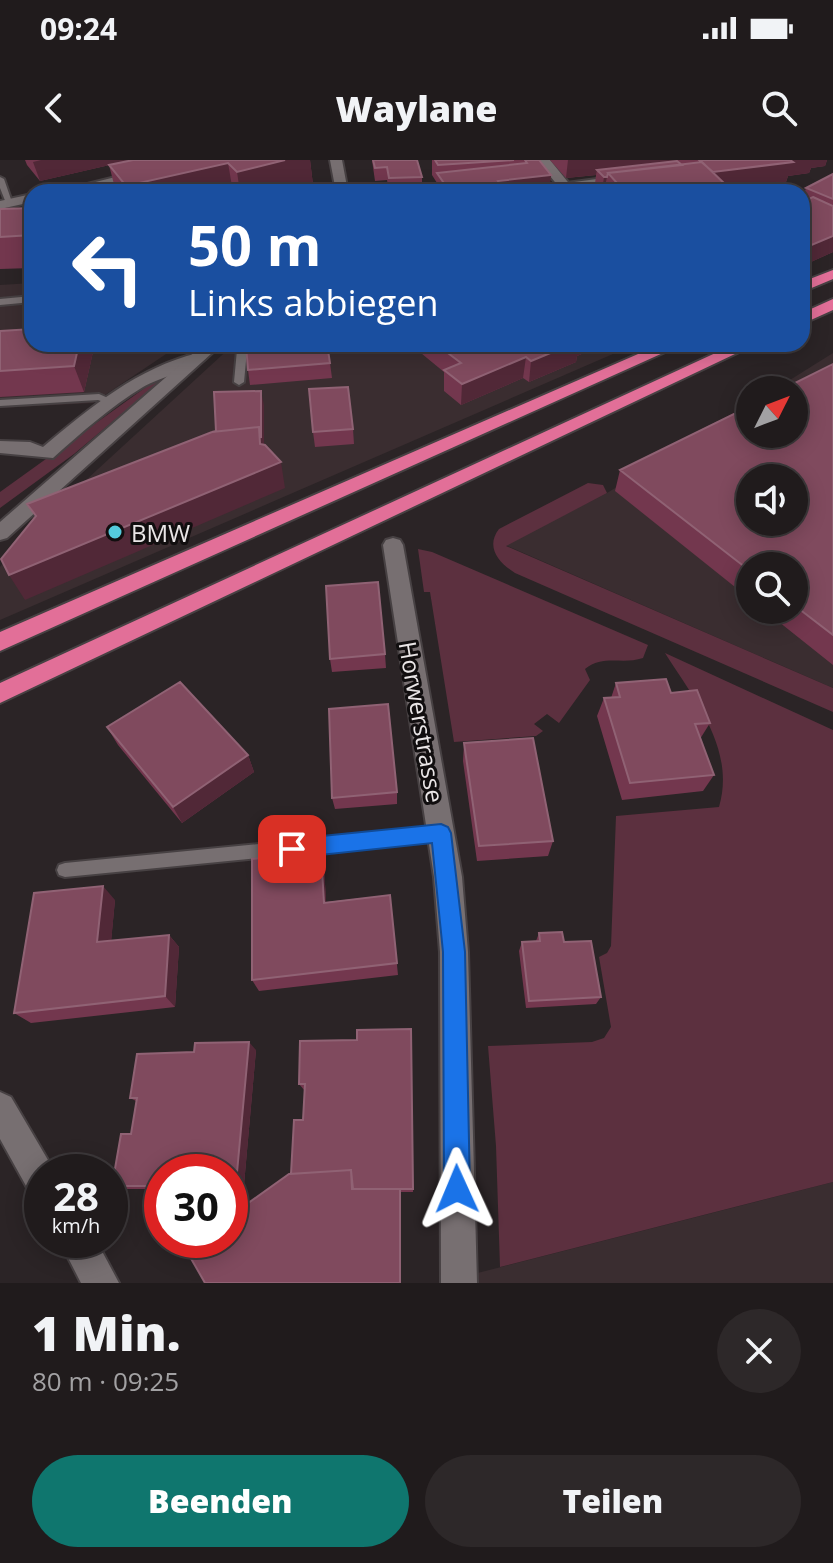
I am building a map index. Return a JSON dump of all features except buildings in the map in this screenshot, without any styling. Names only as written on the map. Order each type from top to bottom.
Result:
[{"type":"highway","points":[[810,284],[833,274]]},
{"type":"highway","points":[[810,315],[833,304]]},
{"type":"highway","points":[[0,642],[657,352]]},
{"type":"highway","points":[[0,694],[731,352]]},
{"type":"street","points":[[96,184],[172,163],[200,160]]},
{"type":"street","points":[[336,160],[340,184]]},
{"type":"street","points":[[543,160],[563,184]]},
{"type":"street","points":[[0,533],[205,352]]},
{"type":"street","points":[[0,447],[30,448],[46,454],[157,371],[198,358]]},
{"type":"street","name":"Horwerstrasse","points":[[393,545],[441,833],[454,952],[459,1283]]},
{"type":"street","points":[[0,1108],[26,1154]]},
{"type":"street","points":[[86,1258],[101,1283]]},
{"type":"lane","points":[[587,184],[625,177]]},
{"type":"lane","points":[[0,179],[5,204]]},
{"type":"lane","points":[[0,302],[24,300]]},
{"type":"lane","points":[[239,382],[242,352]]},
{"type":"lane","points":[[0,403],[99,397],[112,402]]},
{"type":"lane","points":[[65,870],[441,833]]},
{"type":"shaded area","points":[[24,284],[24,352],[169,352],[93,403],[0,408],[0,285]]},
{"type":"shaded area","points":[[225,352],[618,352],[0,620],[0,567],[23,538]]},
{"type":"shaded area","points":[[833,353],[833,688],[505,545],[607,493],[736,414],[736,448],[808,448],[808,376],[796,376]]},
{"type":"shaded area","points":[[160,377],[155,386],[74,454],[0,508],[0,492]]},
{"type":"shaded area","points":[[588,483],[603,485],[607,493],[506,546],[833,688],[833,712],[515,573],[504,564],[496,554],[493,542],[499,529]]},
{"type":"shaded area","points":[[418,549],[432,552],[648,645],[643,658],[599,662],[585,669],[590,680],[559,723],[547,714],[534,724],[543,731],[536,736],[454,742],[430,592],[424,592]]},
{"type":"shaded area","points":[[665,653],[833,730],[833,1182],[500,1267],[496,1146],[488,1046],[592,1042],[604,1038],[611,1027],[599,957],[607,953],[611,946],[616,816],[719,807],[723,786],[717,745],[699,707]]},
{"type":"shaded area","points":[[833,1182],[833,1283],[458,1283],[458,1278]]},
{"type":"place","name":"BMW","points":[[115,532]]},
{"type":"route","points":[[292,849],[441,833],[454,952],[457,1189]]}]
